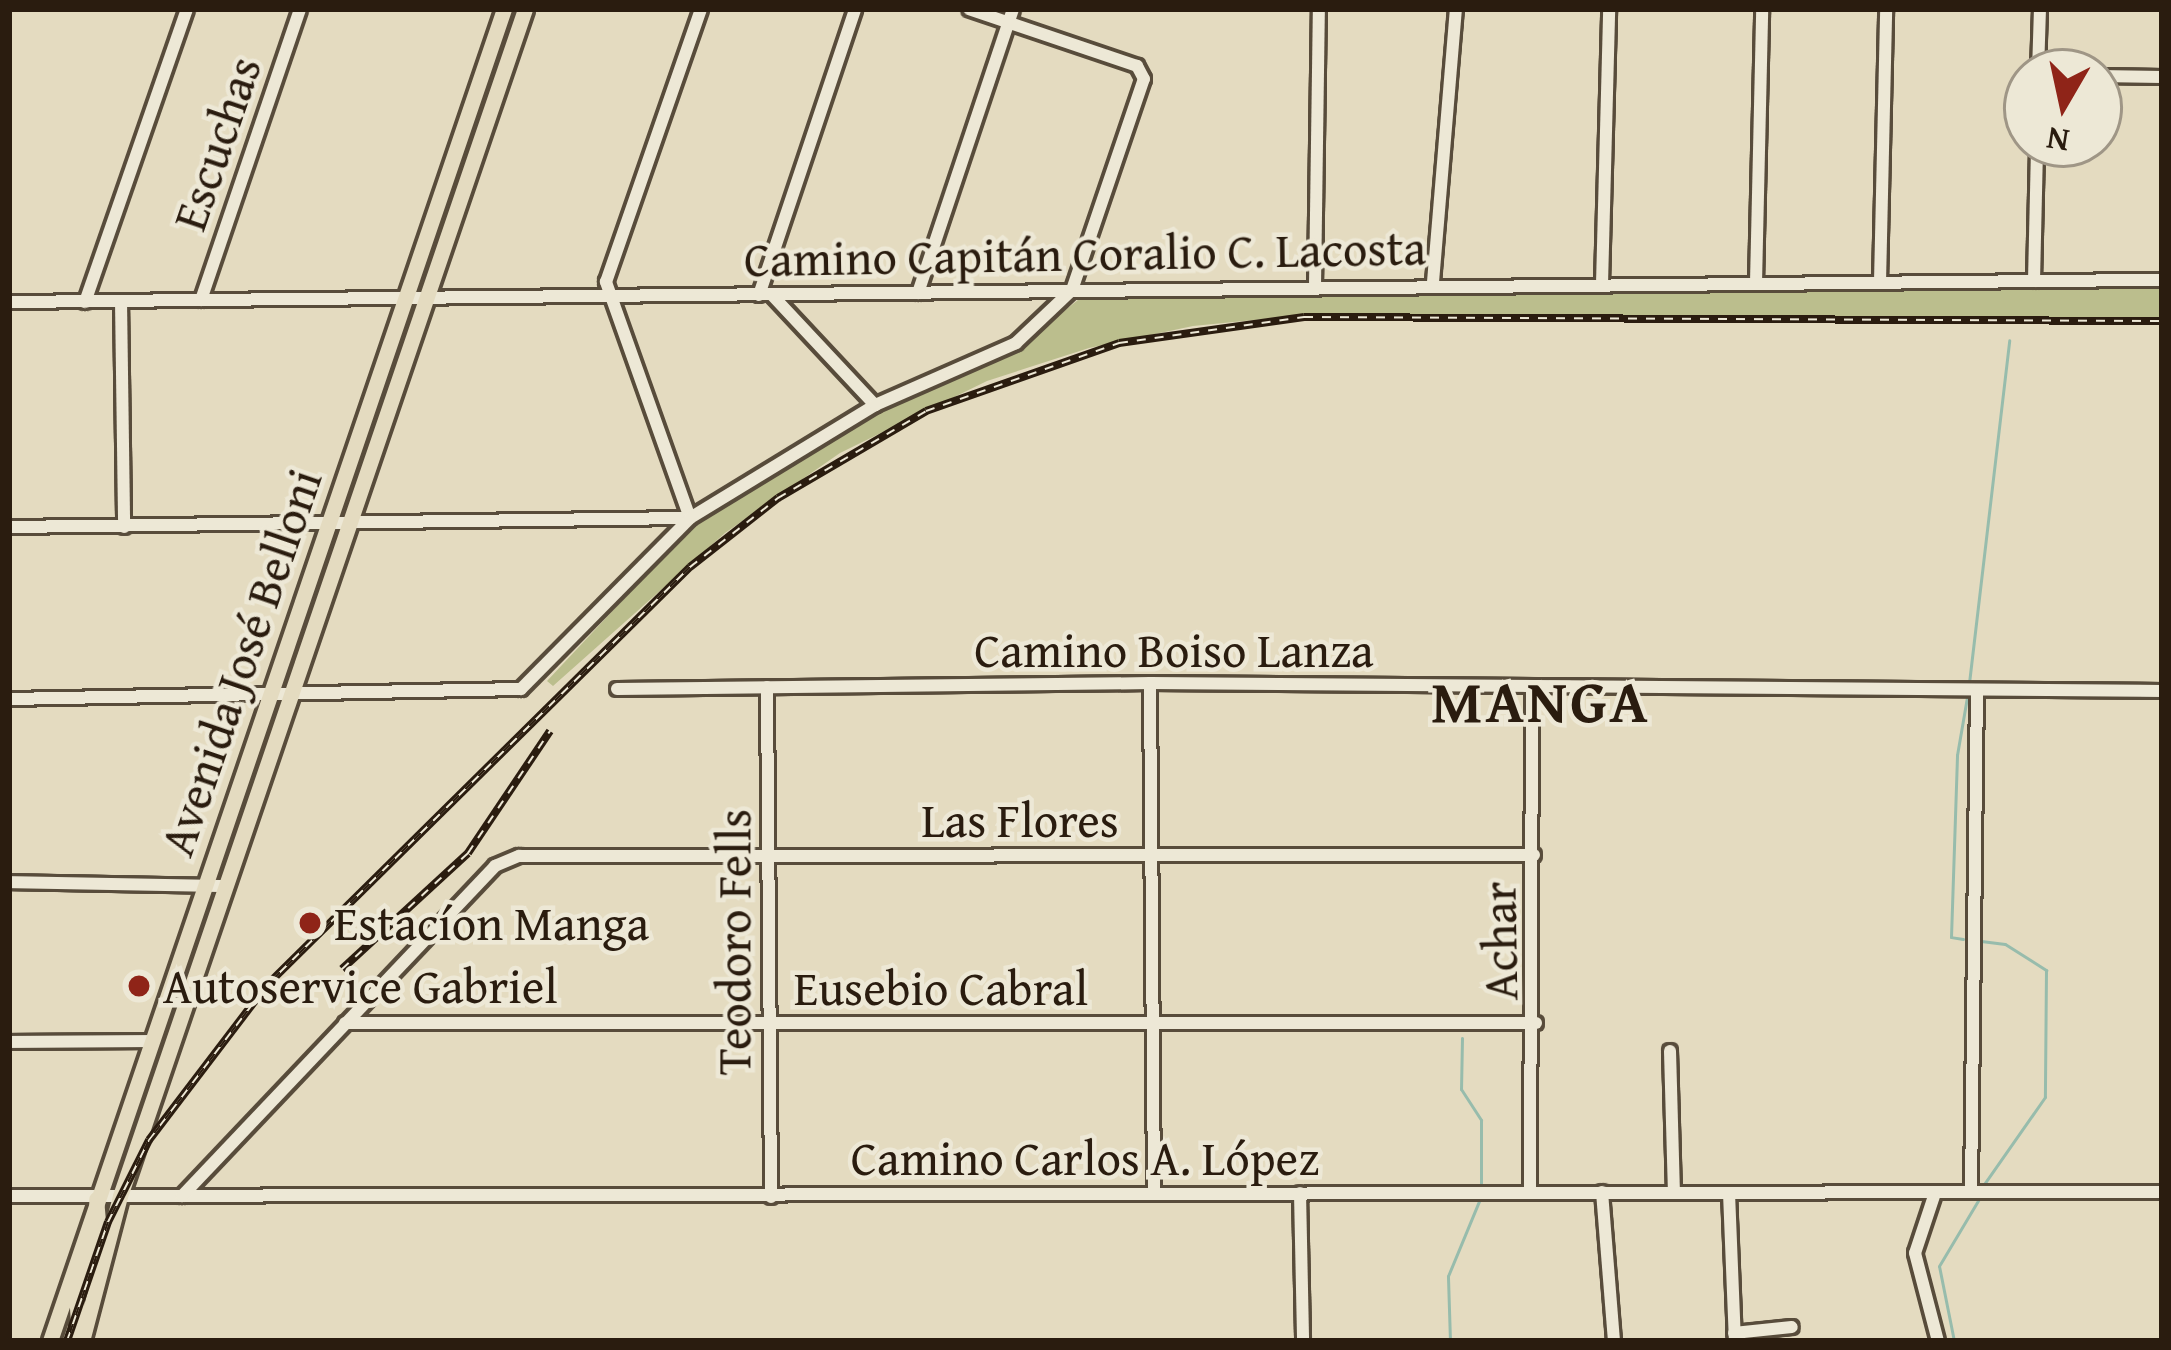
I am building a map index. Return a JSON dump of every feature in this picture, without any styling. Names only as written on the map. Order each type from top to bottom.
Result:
[{"type":"main road","name":"Avenida José Belloni","points":[[50,1341],[505,9]]},
{"type":"main road","name":"Avenida José Belloni","points":[[81,1341],[120,1196],[525,9]]},
{"type":"main road","points":[[295,623],[284,681],[295,694]]},
{"type":"main road","points":[[260,788],[258,769],[278,714],[267,699]]},
{"type":"main road","points":[[120,1196],[109,1178],[131,1119],[130,1096]]},
{"type":"main road","points":[[81,1341],[76,1294],[98,1221],[96,1196]]},
{"type":"street","points":[[85,302],[187,9]]},
{"type":"street","name":"Escuchas","points":[[200,300],[300,9]]},
{"type":"street","points":[[691,518],[606,282],[701,9]]},
{"type":"street","points":[[855,9],[765,295],[875,405]]},
{"type":"street","points":[[9,699],[267,699],[295,694],[521,689],[691,518],[875,405],[1003,351],[1072,290],[1143,71],[1011,16],[969,9]]},
{"type":"street","points":[[1315,286],[1319,9]]},
{"type":"street","points":[[1433,282],[1456,9]]},
{"type":"street","points":[[1602,284],[1609,9]]},
{"type":"street","points":[[1756,283],[1762,9]]},
{"type":"street","points":[[1880,282],[1886,9]]},
{"type":"street","points":[[2038,48],[2039,9]]},
{"type":"street","points":[[918,292],[1011,16]]},
{"type":"street","points":[[2123,76],[2162,77]]},
{"type":"street","points":[[2034,281],[2036,168]]},
{"type":"street","name":"Camino Capitán Coralio C. Lacosta","points":[[9,302],[609,298],[1433,282],[2162,280]]},
{"type":"street","points":[[121,301],[124,527]]},
{"type":"street","points":[[9,527],[691,518]]},
{"type":"street","points":[[1150,683],[1154,1193]]},
{"type":"street","name":"Camino Boiso Lanza","points":[[617,689],[1150,683],[2162,691]]},
{"type":"street","name":"Teodoro Fells","points":[[767,687],[771,1197]]},
{"type":"street","name":"Achar","points":[[1530,1193],[1536,1023],[1532,688]]},
{"type":"street","points":[[1972,1192],[1977,690]]},
{"type":"street","name":"Las Flores","points":[[345,1023],[506,859],[1534,855]]},
{"type":"street","points":[[9,882],[207,880],[227,886]]},
{"type":"street","points":[[182,1196],[345,1023]]},
{"type":"street","name":"Eusebio Cabral","points":[[345,1023],[1536,1023]]},
{"type":"street","points":[[9,1042],[150,1041]]},
{"type":"street","points":[[1670,1051],[1674,1192]]},
{"type":"street","points":[[1300,1192],[1303,1341]]},
{"type":"street","points":[[1602,1192],[1614,1341]]},
{"type":"street","points":[[1935,1192],[1915,1253],[1939,1341]]},
{"type":"street","name":"Camino Carlos A. López","points":[[9,1196],[2162,1192]]},
{"type":"street","points":[[1730,1193],[1735,1337],[1792,1328]]},
{"type":"green space","points":[[511,9],[522,9],[423,296],[415,293]]},
{"type":"green space","points":[[2162,287],[2162,318],[1317,314],[1193,326],[1089,348],[987,381],[840,453],[725,533],[553,686],[547,681],[693,525],[869,412],[1015,350],[1083,296]]},
{"type":"waterway","points":[[1969,683],[2009,340]]},
{"type":"waterway","points":[[1963,939],[1951,937],[1957,755],[1967,697]]},
{"type":"waterway","points":[[1981,941],[2005,944],[2046,970],[2045,1097],[1984,1184]]},
{"type":"waterway","points":[[1462,1038],[1461,1089],[1481,1120],[1481,1185]]},
{"type":"waterway","points":[[1954,1341],[1939,1266],[1979,1199]]},
{"type":"waterway","points":[[1450,1341],[1448,1276],[1479,1201]]},
{"type":"railway","points":[[67,1341],[108,1222],[149,1140],[267,985],[690,567],[778,498],[926,411],[1119,343],[1304,317],[2162,321]]},
{"type":"railway","points":[[342,969],[468,853],[550,731]]},
{"type":"place","name":"Estacíon Manga","points":[[310,923]]},
{"type":"place","name":"Autoservice Gabriel","points":[[139,986]]},
{"type":"district","name":"MANGA","points":[[1541,700]]}]
